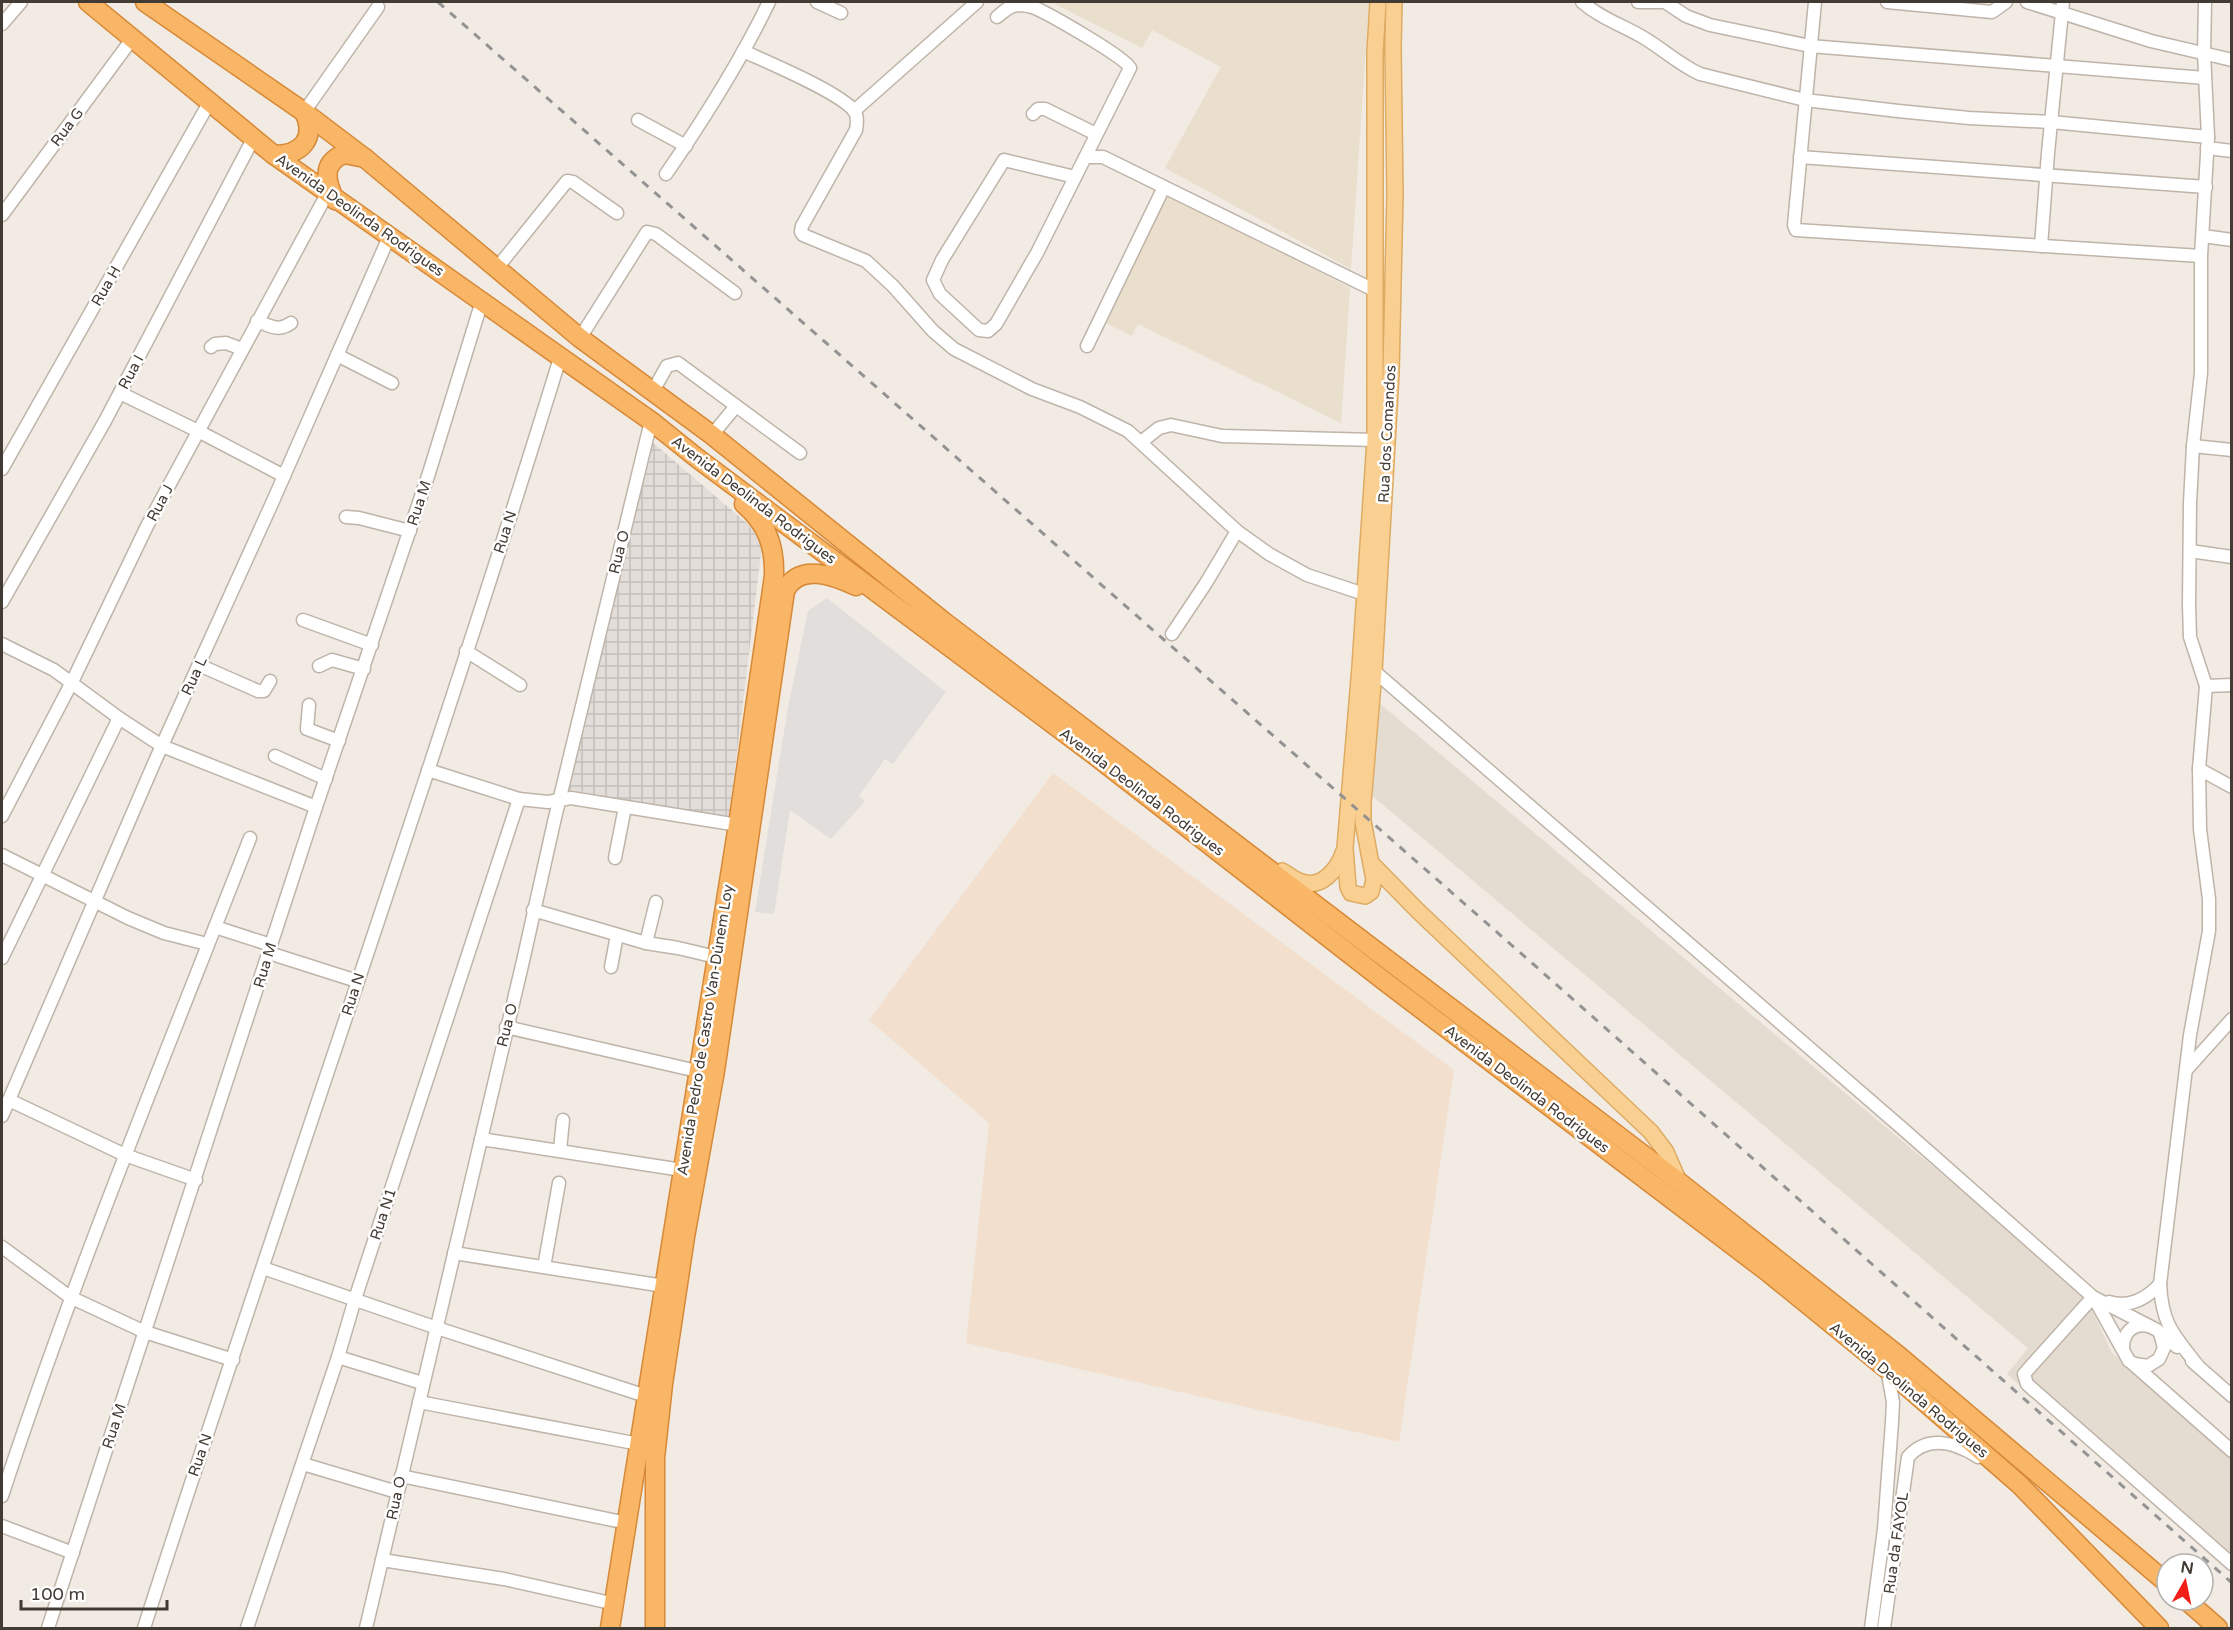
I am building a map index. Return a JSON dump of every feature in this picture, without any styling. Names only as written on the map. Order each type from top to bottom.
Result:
[{"type":"highway","name":"Avenida Deolinda Rodrigues","points":[[88,2],[274,155],[651,421],[697,458],[1097,757],[1383,980],[1769,1273],[1887,1369],[2019,1484],[2159,1629]]},
{"type":"highway","name":"Avenida Deolinda Rodrigues","points":[[145,2],[304,112],[366,159],[580,339],[712,435],[944,621],[1679,1182],[1899,1356],[2155,1573]]},
{"type":"highway","points":[[274,155],[292,154],[300,149],[306,140],[309,123],[304,112]]},
{"type":"highway","points":[[331,197],[326,172],[331,163],[344,154],[366,159]]},
{"type":"highway","name":"Avenida Pedro de Castro Van-Dúnem Loy","points":[[610,1629],[697,1071],[738,825],[774,576],[775,561],[769,534],[756,516],[697,458]]},
{"type":"highway","name":"Avenida Pedro de Castro Van-Dúnem Loy","points":[[655,1629],[655,1458],[663,1384],[685,1237],[715,1071],[785,591],[794,580],[801,576],[821,574],[834,576],[885,599]]},
{"type":"highway","points":[[2199,1612],[2218,1629]]},
{"type":"main road","name":"Rua dos Comandos","points":[[1378,2],[1375,52],[1374,440],[1345,848],[1348,887],[1351,893],[1365,897],[1371,892],[1374,880],[1363,821],[1391,373],[1395,194],[1394,2]]},
{"type":"main road","points":[[1236,842],[1305,883],[1321,881],[1330,875],[1339,863],[1345,848]]},
{"type":"main road","points":[[1372,864],[1418,911],[1651,1132],[1666,1152],[1679,1182]]},
{"type":"street","points":[[2,24],[21,2]]},
{"type":"street","points":[[666,174],[686,146],[743,51],[769,2]]},
{"type":"street","points":[[818,2],[841,13]]},
{"type":"street","points":[[854,111],[977,2]]},
{"type":"street","points":[[1581,2],[1593,11],[1638,34],[1678,62],[1700,74],[1805,100],[1969,118],[2051,122],[2207,143],[2232,151]]},
{"type":"street","points":[[1638,2],[1664,2],[1686,16],[1710,25],[1810,46],[2205,78]]},
{"type":"street","points":[[1815,2],[1794,225],[1796,230],[2201,256]]},
{"type":"street","points":[[1887,2],[1992,12],[2006,2]]},
{"type":"street","points":[[2027,2],[2062,7],[2151,41],[2232,60]]},
{"type":"street","points":[[2198,1366],[2169,1327],[2161,1306],[2160,1284],[2193,1014],[2209,931],[2210,899],[2200,829],[2199,769],[2206,686],[2189,631],[2193,446],[2201,373],[2201,256],[2206,187],[2205,2]]},
{"type":"street","points":[[997,17],[1010,7],[1018,5],[1034,8],[1129,64],[1130,68],[1037,253],[996,324],[988,332],[979,330],[940,294],[933,280],[942,260],[1004,160],[1075,177]]},
{"type":"street","points":[[304,112],[378,7]]},
{"type":"street","points":[[2041,246],[2062,7]]},
{"type":"street","name":"Rua G","points":[[2,215],[132,39]]},
{"type":"street","points":[[743,51],[800,77],[837,98],[854,111],[856,130],[802,226],[803,235],[857,256],[872,266],[933,331],[954,349],[1032,389],[1115,423],[1133,434],[1237,531],[1290,566],[1331,584],[1364,594]]},
{"type":"street","name":"Rua H","points":[[2,469],[209,103]]},
{"type":"street","points":[[1033,114],[1038,109],[1045,109],[1095,138],[1103,157]]},
{"type":"street","points":[[638,120],[686,146]]},
{"type":"street","name":"Rua I","points":[[2,602],[120,393],[253,139]]},
{"type":"street","points":[[1086,156],[1103,157],[1376,291]]},
{"type":"street","points":[[1800,157],[2206,187]]},
{"type":"street","points":[[497,268],[567,181],[573,182],[617,213]]},
{"type":"street","points":[[1087,346],[1164,187]]},
{"type":"street","name":"Rua J","points":[[2,816],[72,682],[147,526],[257,321],[331,197]]},
{"type":"street","points":[[580,339],[647,232],[656,234],[735,293]]},
{"type":"street","points":[[2203,236],[2232,240]]},
{"type":"street","name":"Rua L","points":[[2,1116],[162,746],[389,237]]},
{"type":"street","name":"Rua M","points":[[48,1629],[316,807],[410,531],[482,301]]},
{"type":"street","points":[[257,321],[276,329],[286,327],[291,323]]},
{"type":"street","points":[[211,347],[215,344],[226,343],[242,350]]},
{"type":"street","points":[[337,355],[392,382]]},
{"type":"street","name":"Rua N","points":[[144,1629],[196,1464],[264,1268],[428,770],[560,358]]},
{"type":"street","points":[[652,391],[667,366],[678,363],[800,453]]},
{"type":"street","points":[[120,393],[284,476]]},
{"type":"street","points":[[712,435],[736,406]]},
{"type":"street","name":"Rua O","points":[[369,1628],[422,1383],[437,1328],[559,799],[651,421]]},
{"type":"street","points":[[1141,442],[1159,428],[1171,425],[1222,436],[1374,440]]},
{"type":"street","points":[[2193,446],[2232,450]]},
{"type":"street","points":[[346,517],[359,518],[410,531]]},
{"type":"street","points":[[1172,634],[1237,531]]},
{"type":"street","points":[[2190,551],[2232,557]]},
{"type":"street","points":[[303,620],[372,645]]},
{"type":"street","points":[[2,644],[54,670],[119,718],[162,746],[316,807]]},
{"type":"street","points":[[466,651],[489,663],[520,685]]},
{"type":"street","points":[[320,666],[332,660],[364,669]]},
{"type":"street","points":[[199,665],[258,691],[264,691],[270,681]]},
{"type":"street","points":[[1374,671],[1903,1129],[2093,1297],[2154,1328],[2232,1396]]},
{"type":"street","points":[[2206,686],[2232,685]]},
{"type":"street","points":[[309,705],[307,729],[339,741]]},
{"type":"street","points":[[2,958],[119,718]]},
{"type":"street","points":[[275,756],[326,779]]},
{"type":"street","points":[[2199,769],[2232,787]]},
{"type":"street","points":[[428,770],[519,800],[548,802],[571,798],[738,825]]},
{"type":"street","name":"Rua N1","points":[[247,1629],[519,800]]},
{"type":"street","points":[[615,858],[624,807]]},
{"type":"street","points":[[2,1496],[70,1297],[250,838]]},
{"type":"street","points":[[2,855],[95,902],[164,933],[207,944]]},
{"type":"street","points":[[646,943],[656,902]]},
{"type":"street","points":[[533,910],[646,943],[716,957]]},
{"type":"street","points":[[215,927],[357,981]]},
{"type":"street","points":[[611,967],[617,935]]},
{"type":"street","points":[[2187,1069],[2232,1018]]},
{"type":"street","points":[[506,1028],[697,1071]]},
{"type":"street","points":[[9,1100],[125,1155],[196,1180]]},
{"type":"street","points":[[560,1150],[563,1120]]},
{"type":"street","points":[[481,1139],[682,1170]]},
{"type":"street","points":[[544,1267],[559,1183]]},
{"type":"street","points":[[2,1247],[70,1297],[145,1332],[233,1359]]},
{"type":"street","points":[[454,1253],[664,1286]]},
{"type":"street","points":[[264,1268],[437,1328],[646,1396]]},
{"type":"street","points":[[2093,1297],[2117,1305],[2134,1303],[2150,1295],[2160,1284]]},
{"type":"street","points":[[2093,1297],[2129,1360],[2232,1451]]},
{"type":"street","points":[[2093,1297],[2024,1374],[2027,1384],[2232,1564]]},
{"type":"street","points":[[2123,1348],[2121,1324],[2125,1314],[2134,1303]]},
{"type":"street","points":[[2123,1348],[2126,1334],[2131,1329],[2144,1325],[2154,1328],[2164,1341],[2162,1354],[2148,1366],[2135,1364],[2129,1360]]},
{"type":"street","points":[[338,1357],[422,1383]]},
{"type":"street","name":"Rua da FAYOL","points":[[1871,1629],[1884,1529],[1893,1402],[1887,1369]]},
{"type":"street","points":[[419,1402],[639,1443]]},
{"type":"street","name":"Rua da FAYOL","points":[[1884,1629],[1908,1457],[1923,1446],[1935,1443],[1958,1445],[2019,1484]]},
{"type":"street","points":[[303,1464],[397,1491]]},
{"type":"street","points":[[401,1476],[627,1523]]},
{"type":"street","points":[[2,1526],[73,1552]]},
{"type":"street","points":[[382,1560],[504,1579],[615,1604]]},
{"type":"shaded area","points":[[1051,2],[1369,2],[1351,269],[1165,168],[1221,67],[1152,30],[1142,48]]},
{"type":"shaded area","points":[[1168,195],[1350,288],[1341,423],[1138,324],[1132,336],[1104,322]]},
{"type":"shaded area","points":[[652,442],[748,524],[762,545],[729,819],[567,789]]},
{"type":"shaded area","points":[[827,598],[946,692],[893,764],[885,759],[859,796],[865,801],[831,839],[790,810],[774,914],[755,912],[788,707],[808,611]]},
{"type":"shaded area","points":[[1378,702],[2085,1294],[2112,1353],[2231,1458],[2231,1571],[2215,1557],[2215,1552],[2209,1552],[2007,1374],[2028,1348],[1369,793]]},
{"type":"shaded area","points":[[1053,773],[1454,1070],[1399,1442],[966,1343],[989,1123],[869,1020]]},
{"type":"railway","points":[[438,2],[1532,963],[2232,1583]]}]
